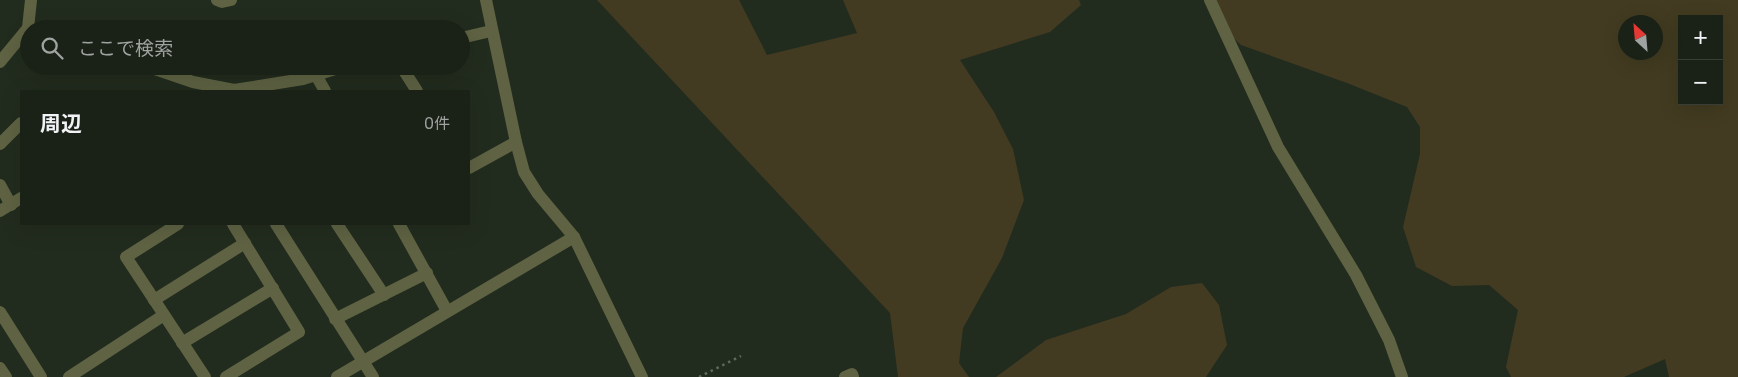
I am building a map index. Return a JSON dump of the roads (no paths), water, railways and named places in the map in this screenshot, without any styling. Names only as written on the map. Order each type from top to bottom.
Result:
[{"type":"street","points":[[30,20],[31,0]]},
{"type":"street","points":[[217,0],[222,2],[231,0]]},
{"type":"street","points":[[486,0],[491,31],[524,172],[538,194],[574,237],[642,377]]},
{"type":"street","points":[[1210,0],[1278,147],[1356,275],[1388,340],[1402,377]]},
{"type":"street","points":[[470,36],[491,31]]},
{"type":"street","points":[[0,62],[20,39]]},
{"type":"street","points":[[168,75],[196,86],[234,90],[303,80],[316,75],[324,90]]},
{"type":"street","points":[[407,75],[416,90]]},
{"type":"street","points":[[0,144],[20,124]]},
{"type":"street","points":[[470,167],[516,142]]},
{"type":"street","points":[[0,185],[11,204]]},
{"type":"street","points":[[176,225],[126,257],[205,377]]},
{"type":"street","points":[[226,377],[300,332],[234,225]]},
{"type":"street","points":[[277,225],[373,377]]},
{"type":"street","points":[[337,225],[384,295]]},
{"type":"street","points":[[400,225],[448,310]]},
{"type":"street","points":[[337,377],[574,237]]},
{"type":"street","points":[[154,300],[245,243]]},
{"type":"street","points":[[335,319],[427,273]]},
{"type":"street","points":[[182,342],[273,288]]},
{"type":"street","points":[[0,312],[41,377]]},
{"type":"street","points":[[69,377],[164,315]]},
{"type":"street","points":[[0,368],[6,377]]},
{"type":"street","points":[[844,377],[852,374],[852,377]]}]
